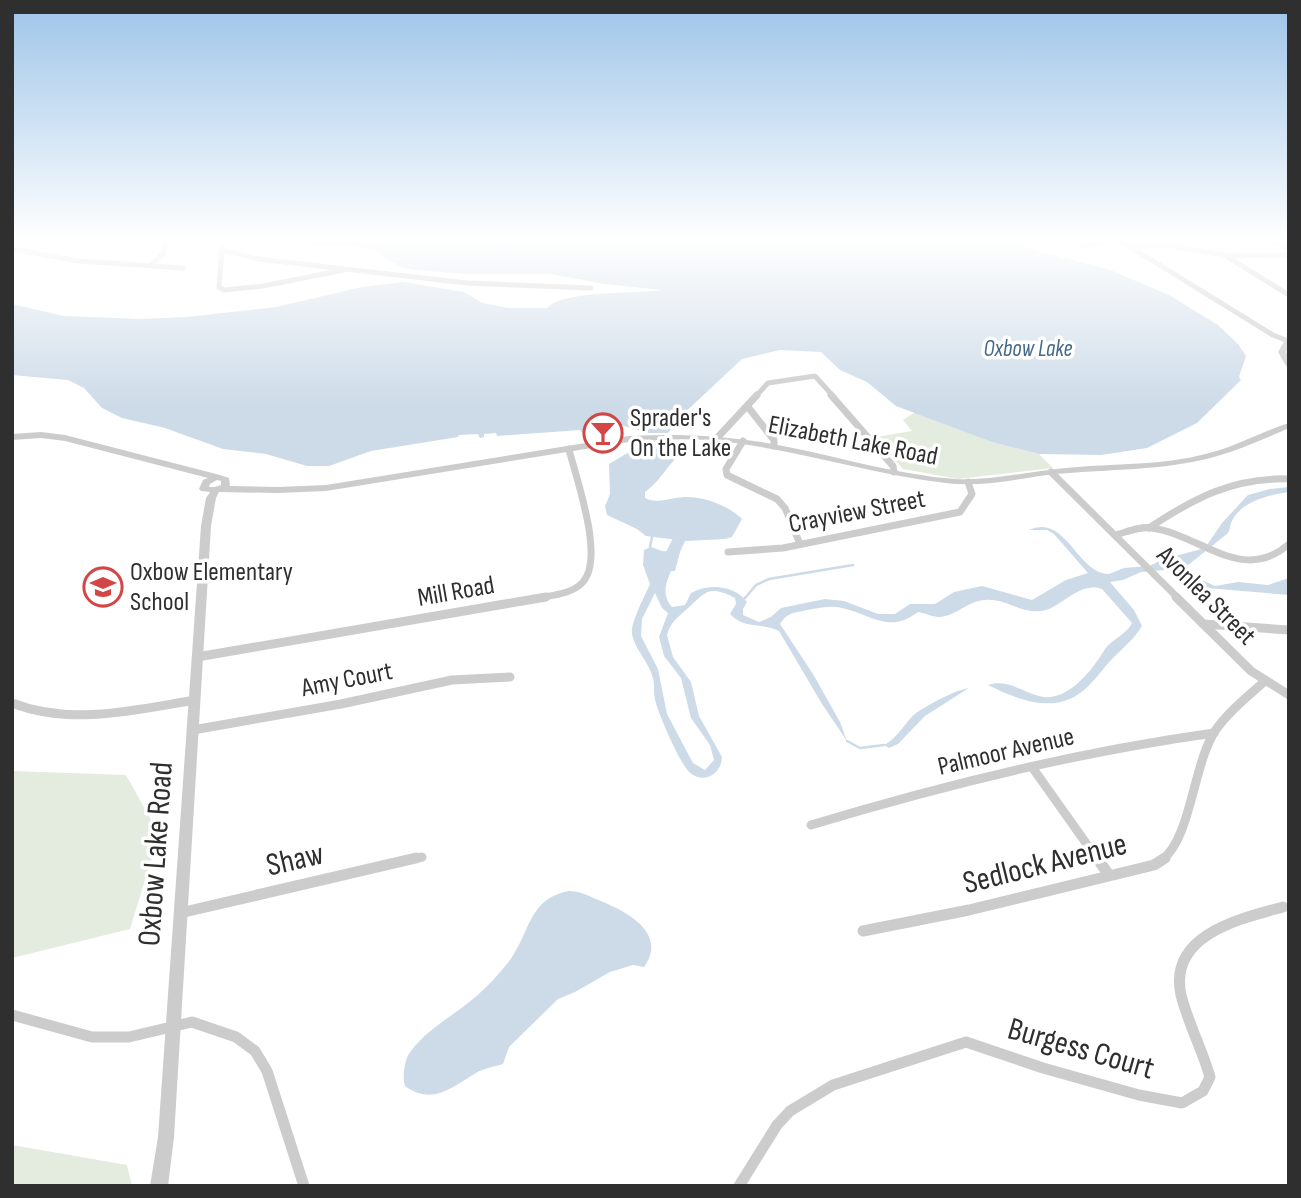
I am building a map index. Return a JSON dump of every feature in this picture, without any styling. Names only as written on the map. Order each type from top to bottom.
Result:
[{"type":"street","points":[[1209,296],[1273,335],[1288,340],[1282,352],[1289,364]]},
{"type":"street","points":[[718,437],[770,382],[815,376],[892,466],[894,472]]},
{"type":"street","points":[[748,407],[774,440],[774,446]]},
{"type":"street","name":"Elizabeth Lake Road","points":[[205,485],[280,490],[326,488],[652,437],[718,437],[894,472],[968,482],[1186,461],[1217,454],[1289,425]]},
{"type":"street","points":[[12,437],[36,435],[65,438],[217,477],[225,487],[210,501]]},
{"type":"street","points":[[743,441],[726,469],[727,475],[777,499],[785,508],[800,544]]},
{"type":"street","name":"Mill Road","points":[[197,657],[505,605],[572,591],[590,572],[592,559],[589,532],[569,449]]},
{"type":"street","points":[[165,464],[200,476],[205,485],[217,477]]},
{"type":"street","name":"Avonlea Street","points":[[1051,472],[1251,671],[1265,681],[1229,714],[1214,733],[1192,793]]},
{"type":"street","points":[[1115,535],[1149,528],[1192,498],[1209,491],[1242,482],[1289,479]]},
{"type":"street","name":"Crayview Street","points":[[728,552],[783,548],[960,512],[972,494],[968,482]]},
{"type":"street","name":"Oxbow Lake Road","points":[[205,485],[203,510],[206,526]]},
{"type":"street","name":"Oxbow Lake Road","points":[[159,1186],[166,1137],[206,526],[210,501],[225,487]]},
{"type":"street","points":[[1149,528],[1184,538],[1238,560],[1255,561],[1273,556],[1289,544]]},
{"type":"street","points":[[1204,624],[1289,630]]},
{"type":"street","name":"Amy Court","points":[[193,730],[352,702],[462,678],[510,677]]},
{"type":"street","points":[[1265,681],[1289,695]]},
{"type":"street","points":[[12,703],[25,710],[62,715],[97,714],[195,700]]},
{"type":"street","name":"Palmoor Avenue","points":[[811,825],[1032,767],[1167,739],[1214,733]]},
{"type":"street","points":[[1032,767],[1109,875]]},
{"type":"street","name":"Sedlock Avenue","points":[[863,931],[980,908],[1154,865],[1170,857],[1181,840],[1187,804],[1192,793]]},
{"type":"street","name":"Shaw","points":[[180,913],[422,857]]},
{"type":"street","name":"Burgess Court","points":[[739,1186],[777,1125],[790,1111],[833,1085],[965,1042],[1043,1068],[1139,1095],[1182,1102],[1203,1091],[1210,1077],[1204,1053],[1180,993],[1178,969],[1181,959],[1193,945],[1213,932],[1240,920],[1283,908]]},
{"type":"street","points":[[12,1015],[92,1037],[129,1037],[173,1024],[192,1022],[236,1037],[255,1051],[267,1071],[304,1186]]},
{"type":"shaded area","points":[[915,412],[992,442],[1039,454],[1053,468],[958,479],[903,469],[876,437],[912,431],[903,420]]},
{"type":"shaded area","points":[[12,771],[126,775],[159,834],[130,929],[12,958]]},
{"type":"shaded area","points":[[12,1145],[127,1165],[132,1186],[12,1186]]},
{"type":"water","name":"Oxbow Lake","points":[[324,296],[470,296],[482,303],[508,308],[547,308],[568,298],[1170,296],[1218,325],[1238,344],[1246,356],[1239,377],[1241,380],[1197,423],[1147,448],[1101,455],[1039,454],[992,442],[896,406],[867,382],[840,370],[821,352],[780,350],[742,359],[680,417],[668,433],[648,433],[624,426],[581,432],[497,436],[496,433],[484,434],[484,437],[480,438],[478,434],[459,435],[371,451],[329,466],[307,466],[266,454],[223,449],[165,428],[122,418],[102,408],[84,388],[68,380],[12,375],[12,304],[64,316],[140,319],[187,317],[276,307]]},
{"type":"water","points":[[669,439],[681,442],[685,451],[645,492],[645,498],[659,501],[692,497],[723,506],[742,519],[732,537],[686,541],[646,536],[607,515],[605,506],[610,494],[609,464],[646,442]]},
{"type":"water","points":[[1289,487],[1289,492],[1264,497],[1241,509],[1235,515],[1228,533],[1187,566],[1202,580],[1215,586],[1238,582],[1268,585],[1289,578],[1289,595],[1207,588],[1176,569],[1141,572],[1110,582],[1134,610],[1142,626],[1088,686],[1073,698],[1061,702],[1024,700],[988,685],[1001,683],[1049,697],[1059,695],[1078,683],[1108,646],[1132,623],[1102,589],[1080,590],[1055,606],[1040,611],[1024,610],[985,600],[945,616],[936,617],[918,612],[897,622],[877,620],[836,607],[796,612],[787,616],[780,624],[813,674],[840,722],[847,741],[779,631],[736,619],[730,614],[736,604],[735,598],[719,592],[708,592],[678,618],[667,635],[673,657],[691,682],[699,716],[722,757],[715,773],[700,778],[685,767],[669,737],[654,696],[651,672],[632,634],[635,617],[650,584],[643,565],[644,550],[651,547],[675,552],[677,558],[666,589],[672,607],[685,605],[691,593],[698,590],[721,587],[742,596],[747,602],[743,615],[759,622],[771,617],[781,608],[825,599],[844,601],[878,614],[895,614],[910,604],[935,604],[954,592],[982,586],[1032,600],[1066,580],[1088,573],[1054,534],[1047,530],[1029,530],[1042,527],[1053,530],[1062,536],[1088,565],[1109,574],[1124,568],[1149,566],[1205,548],[1222,523],[1248,495]],"holes":[[[655,593],[662,608],[668,613],[659,637],[664,656],[681,678],[691,718],[710,745],[714,760],[705,770],[693,763],[667,714],[658,669],[641,636],[642,619]]]},
{"type":"water","points":[[969,688],[925,716],[898,744],[889,748],[884,745],[919,711],[950,694]]},
{"type":"water","points":[[569,891],[619,909],[640,924],[651,943],[650,954],[644,967],[633,965],[610,972],[558,999],[509,1047],[503,1064],[479,1071],[442,1092],[425,1094],[405,1086],[405,1063],[417,1044],[476,997],[497,976],[514,954],[537,910],[555,895]]},
{"type":"waterway","points":[[670,568],[673,552],[684,530],[681,526]]},
{"type":"waterway","points":[[650,547],[652,537]]},
{"type":"waterway","points":[[745,598],[756,585],[769,579],[853,565]]},
{"type":"waterway","points":[[847,741],[860,748],[884,745]]},
{"type":"place","name":"Sprader's On the Lake","points":[[603,433]]},
{"type":"place","name":"Oxbow Elementary School","points":[[103,587]]}]
